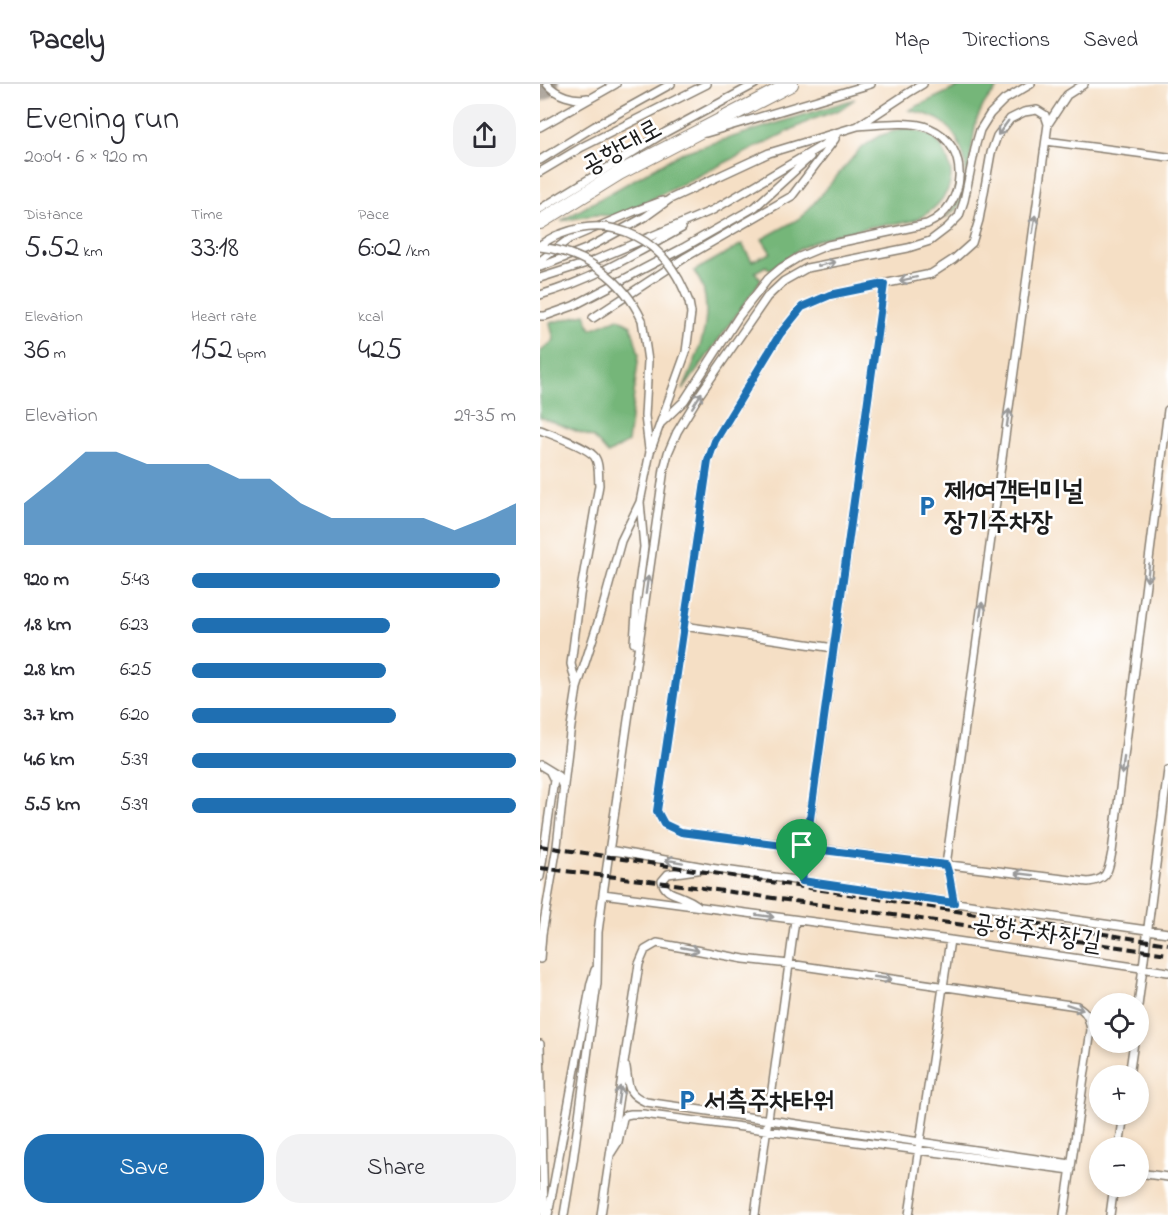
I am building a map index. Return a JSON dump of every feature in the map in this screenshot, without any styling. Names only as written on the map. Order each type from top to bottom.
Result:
[{"type":"street","name":"공항대로","points":[[540,222],[618,173],[791,84]]},
{"type":"lane","points":[[547,84],[550,88],[572,98],[592,97]]},
{"type":"lane","points":[[540,127],[616,84]]},
{"type":"lane","points":[[540,160],[670,84]]},
{"type":"lane","points":[[540,172],[582,147],[706,84]]},
{"type":"lane","points":[[540,209],[666,132],[755,84]]},
{"type":"lane","points":[[678,142],[870,84]]},
{"type":"lane","points":[[540,261],[569,239],[670,199],[770,153],[858,126],[923,84]]},
{"type":"lane","points":[[564,1215],[595,995],[598,932],[609,850],[668,453],[677,432],[700,394],[767,297],[784,281],[807,268],[930,242],[947,228],[958,216],[964,201],[980,130],[990,114],[1004,100],[1031,84]]},
{"type":"lane","points":[[1048,124],[1067,95],[1084,84]]},
{"type":"lane","points":[[954,903],[946,865],[1046,141],[1048,124],[1045,115],[1037,110],[1024,112],[1010,119],[997,136],[991,153],[979,220],[972,243],[954,259],[931,274],[830,295],[802,307],[780,334],[715,441],[708,461],[657,811],[664,824],[681,832],[806,848],[946,865],[1088,882],[1098,881],[1105,876],[1113,852],[1168,410]]},
{"type":"lane","points":[[660,424],[684,401],[739,316],[774,274],[799,257],[828,245],[927,224],[940,217],[952,204],[957,192],[960,170],[953,150],[940,135],[917,124],[858,126]]},
{"type":"lane","points":[[540,316],[573,306],[755,207],[840,132]]},
{"type":"lane","points":[[593,318],[686,257],[792,196],[840,132]]},
{"type":"lane","points":[[1046,141],[1168,157]]},
{"type":"lane","points":[[540,295],[566,287],[611,267],[746,192],[824,145]]},
{"type":"lane","points":[[540,267],[586,249],[645,217],[670,199]]},
{"type":"lane","points":[[540,278],[593,261],[713,210]]},
{"type":"lane","points":[[540,246],[560,234],[587,227],[609,228],[631,233],[650,244],[672,266],[689,302],[691,314],[686,352],[650,452],[640,502],[621,541],[577,688],[557,846],[541,934],[540,959]]},
{"type":"lane","points":[[540,246],[575,255],[595,265],[614,279],[636,306],[642,320],[648,361],[645,416],[650,452]]},
{"type":"lane","points":[[802,881],[884,284]]},
{"type":"lane","points":[[540,430],[579,446],[594,456],[598,466],[599,484],[571,664],[577,688]]},
{"type":"lane","points":[[632,685],[636,598],[644,546],[640,502]]},
{"type":"lane","points":[[683,626],[834,648]]},
{"type":"lane","points":[[540,765],[558,776],[564,789]]},
{"type":"lane","points":[[1140,993],[1168,770]]},
{"type":"lane","points":[[540,877],[554,780],[550,772]]},
{"type":"lane","name":"공항주차장길","points":[[609,850],[710,868],[1168,933]]},
{"type":"lane","points":[[703,908],[681,896],[671,894],[664,888],[662,881],[668,874],[710,868]]},
{"type":"lane","name":"공항주차장길","points":[[603,894],[950,940],[1168,972]]},
{"type":"lane","points":[[755,1215],[795,920]]},
{"type":"lane","points":[[909,1215],[950,940]]},
{"type":"lane","points":[[601,1215],[639,964],[645,950],[657,943],[744,959],[1077,1005],[1089,1018],[1091,1030],[1064,1215]]},
{"type":"lane","points":[[546,1215],[597,962]]},
{"type":"lane","points":[[540,1044],[546,1215]]},
{"type":"lane","points":[[624,1058],[629,1090],[634,1096],[646,1102],[920,1142],[1071,1167]]},
{"type":"lane","points":[[610,1155],[618,1142],[626,1115],[643,1114],[919,1150],[1071,1167]]},
{"type":"lane","points":[[1149,1174],[1168,1177]]},
{"type":"lane","points":[[1110,1215],[1112,1197]]},
{"type":"green space","points":[[964,84],[1001,84],[984,104],[976,121],[964,199],[944,219],[963,192],[966,174],[963,155],[956,137],[944,123],[931,116],[909,110]]},
{"type":"green space","points":[[855,99],[839,110],[811,120],[618,216],[595,215],[561,221],[681,153]]},
{"type":"green space","points":[[904,128],[932,137],[945,153],[951,171],[950,183],[938,204],[926,214],[912,221],[854,230],[814,242],[794,252],[770,270],[766,266],[755,272],[761,280],[683,390],[702,340],[706,314],[703,288],[694,271],[742,244],[752,261],[771,253],[762,239],[802,217],[860,149],[879,136]]},
{"type":"green space","points":[[585,314],[591,329],[618,318],[631,325],[639,354],[628,442],[608,454],[594,438],[540,417],[540,352],[554,340],[550,323]]},
{"type":"railway","points":[[540,846],[1168,944]]},
{"type":"railway","points":[[540,868],[674,884],[1168,954]]},
{"type":"place","name":"제1여객터미널 장기주차장","points":[[927,506]]},
{"type":"place","name":"서측주차타워","points":[[687,1100]]},
{"type":"route","points":[[802,881],[806,848],[681,832],[664,824],[657,811],[708,461],[715,441],[780,334],[802,307],[830,295],[884,284],[806,848],[946,865],[954,903],[802,881]]}]
